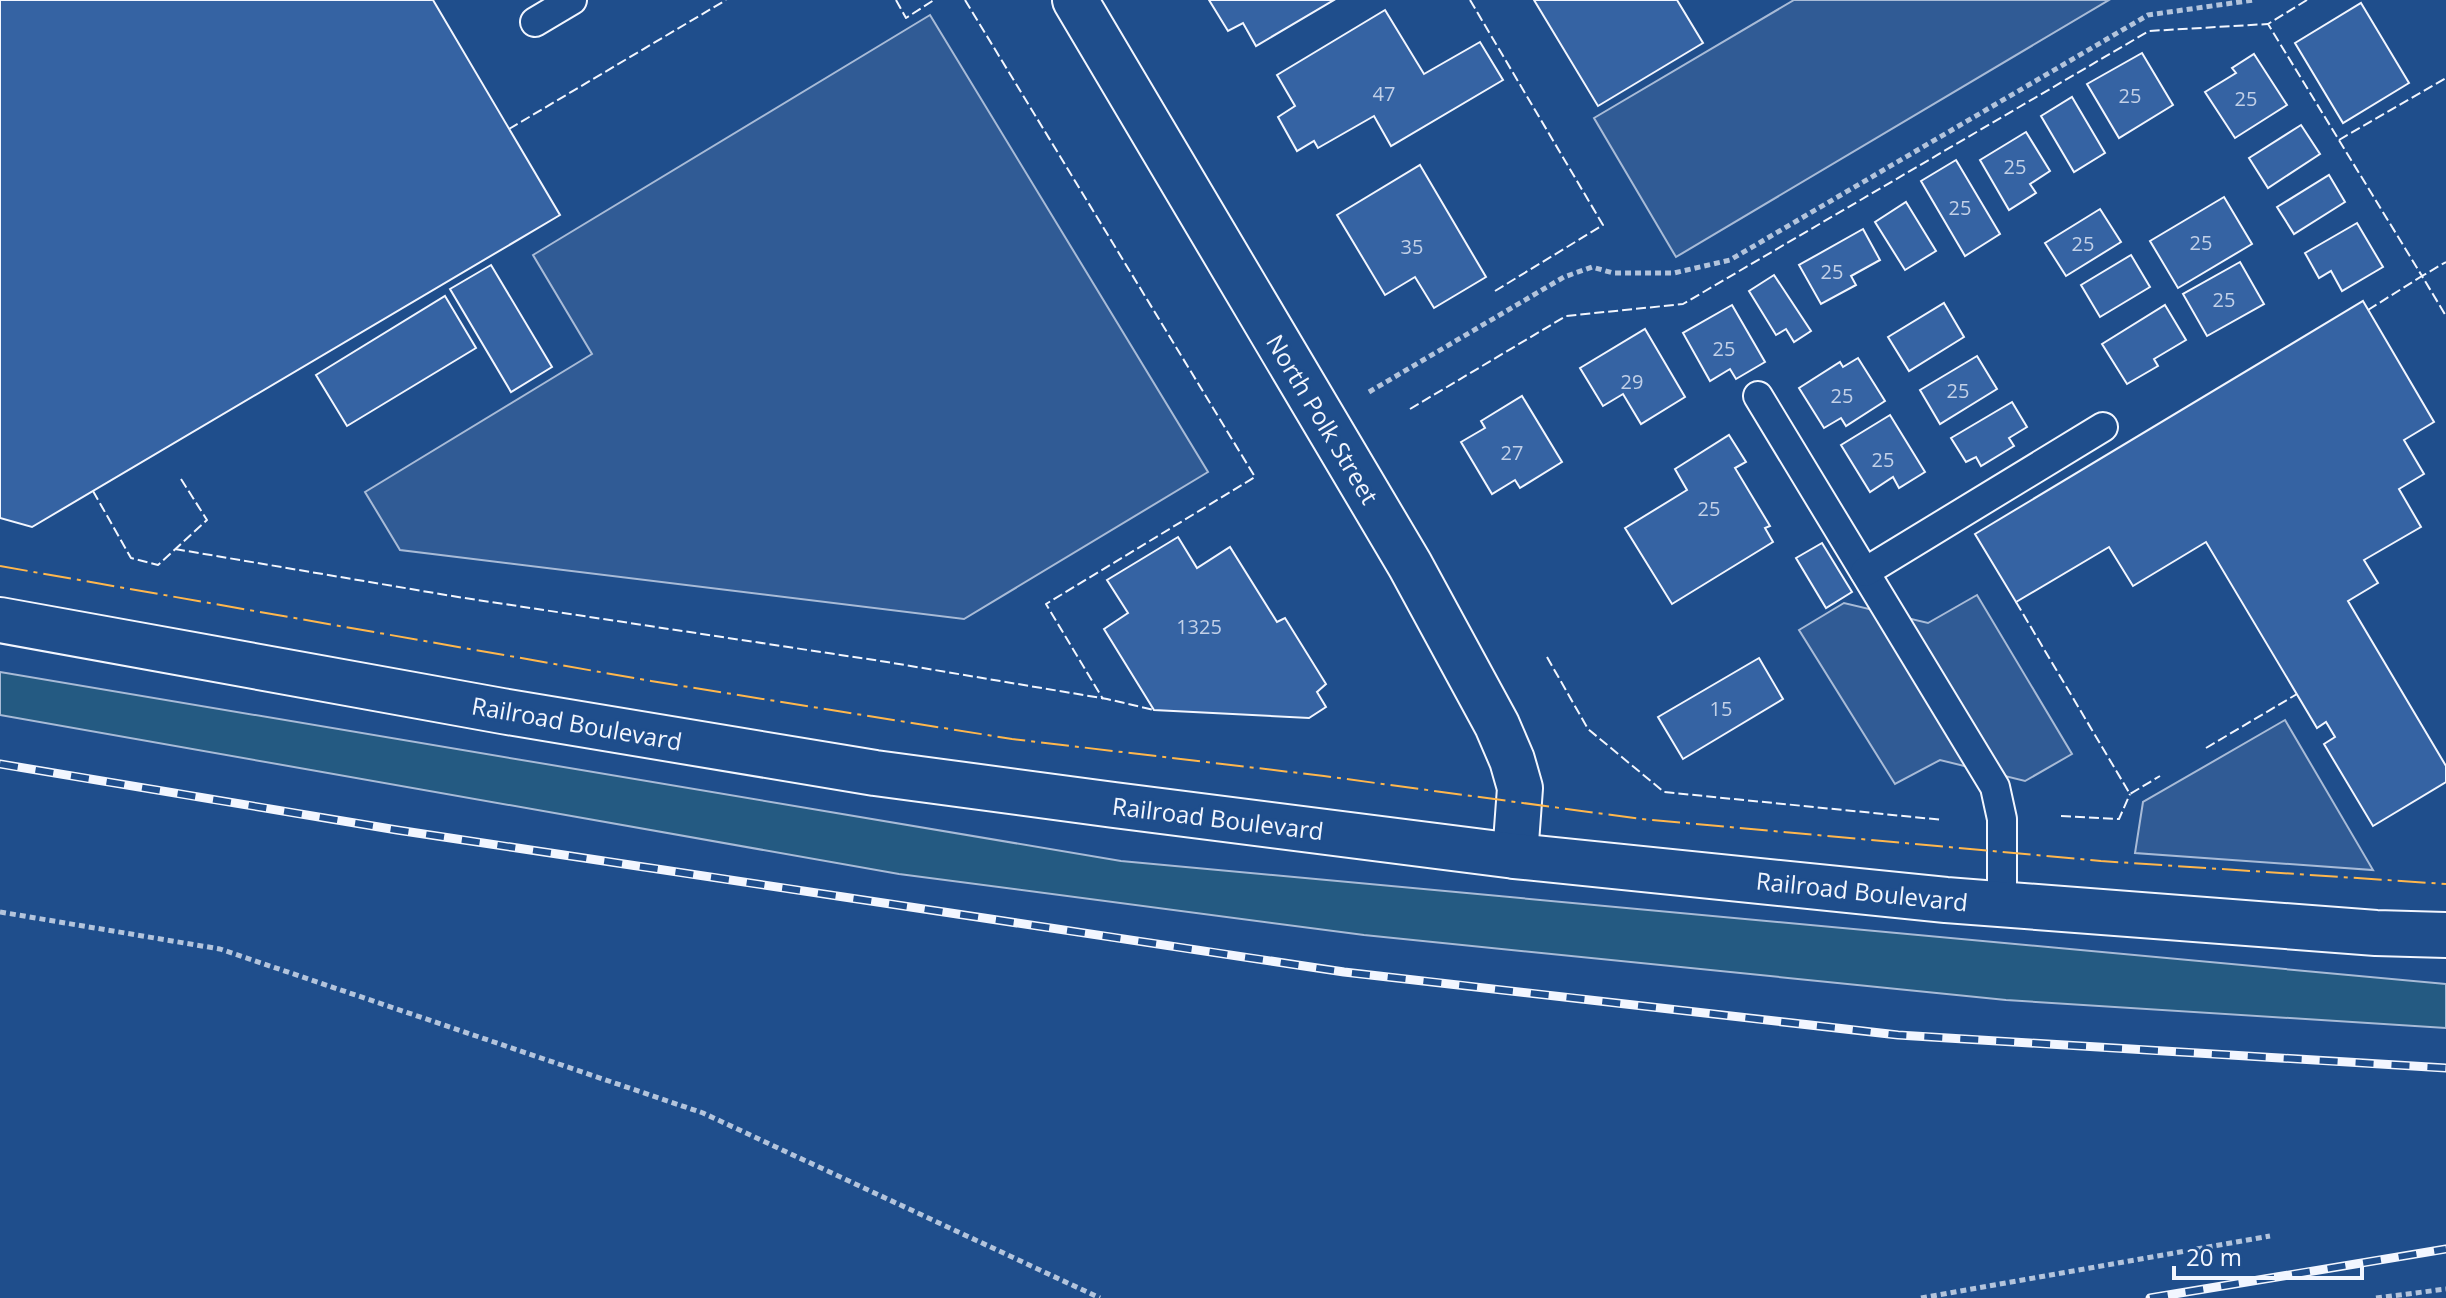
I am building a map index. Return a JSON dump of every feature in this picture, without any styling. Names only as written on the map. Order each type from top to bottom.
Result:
[{"type":"street","name":"North Polk Street","points":[[1075,0],[1410,565],[1497,725],[1520,788],[1515,856]]},
{"type":"street","name":"Railroad Boulevard","points":[[0,620],[502,711],[875,773],[1515,856],[2002,905],[2347,931],[2446,935]]},
{"type":"lane","points":[[535,22],[572,0]]},
{"type":"lane","points":[[1758,396],[1995,787],[2002,819],[2002,905]]},
{"type":"lane","points":[[1865,572],[2103,427]]},
{"type":"path","points":[[1323,419],[1564,277],[1592,267],[1613,273],[1674,273],[1730,260],[2148,15],[2254,0]]},
{"type":"path","points":[[0,912],[220,949],[703,1113],[1100,1298]]},
{"type":"path","points":[[1921,1298],[2270,1236]]},
{"type":"path","points":[[2376,1298],[2446,1289]]},
{"type":"shaded area","points":[[1794,0],[2109,0],[1676,257],[1594,118]]},
{"type":"shaded area","points":[[930,15],[1208,472],[964,619],[400,550],[365,492],[592,354],[533,255]]},
{"type":"shaded area","points":[[1977,595],[2072,754],[2025,781],[1940,760],[1895,784],[1799,630],[1844,603],[1928,623]]},
{"type":"shaded area","points":[[0,672],[1121,861],[2446,984],[2446,1028],[2006,1000],[1364,935],[899,874],[0,715]]},
{"type":"shaded area","points":[[2285,720],[2373,870],[2135,853],[2143,802]]},
{"type":"building","points":[[0,0],[433,0],[560,215],[32,527],[0,518]]},
{"type":"building","points":[[1209,0],[1334,0],[1256,46],[1243,23],[1228,31]]},
{"type":"building","points":[[1534,0],[1677,0],[1703,43],[1598,106]]},
{"type":"building","points":[[2361,3],[2409,83],[2343,123],[2295,43]]},
{"type":"building","points":[[1385,10],[1424,74],[1480,42],[1503,80],[1391,146],[1374,116],[1318,148],[1314,141],[1297,151],[1278,117],[1295,106],[1277,75]]},
{"type":"building","points":[[2142,53],[2173,105],[2119,138],[2087,84]]},
{"type":"building","points":[[2254,54],[2287,105],[2235,138],[2205,92],[2236,73],[2232,68]]},
{"type":"building","points":[[2072,97],[2105,153],[2074,172],[2041,116]]},
{"type":"building","points":[[2301,125],[2320,154],[2268,188],[2249,158]]},
{"type":"building","points":[[2026,132],[2050,171],[2030,184],[2036,193],[2009,210],[1980,160]]},
{"type":"building","points":[[1956,160],[2000,234],[1965,256],[1921,181]]},
{"type":"building","points":[[1420,165],[1486,277],[1434,308],[1415,277],[1385,295],[1337,215]]},
{"type":"building","points":[[2329,175],[2345,202],[2294,234],[2277,207]]},
{"type":"building","points":[[2224,197],[2252,244],[2178,288],[2150,241]]},
{"type":"building","points":[[1906,202],[1936,251],[1905,270],[1875,222]]},
{"type":"building","points":[[2100,209],[2121,242],[2066,276],[2045,243]]},
{"type":"building","points":[[2357,223],[2383,267],[2342,291],[2331,271],[2319,278],[2305,253]]},
{"type":"building","points":[[1863,229],[1880,260],[1851,276],[1856,285],[1821,304],[1799,265]]},
{"type":"building","points":[[2131,255],[2150,287],[2100,317],[2081,285]]},
{"type":"building","points":[[2240,262],[2264,304],[2207,336],[2183,294]]},
{"type":"building","points":[[491,265],[552,367],[511,392],[450,289]]},
{"type":"building","points":[[1774,275],[1811,331],[1794,342],[1786,329],[1776,335],[1749,291]]},
{"type":"building","points":[[445,296],[476,348],[347,426],[316,375]]},
{"type":"building","points":[[2363,301],[2434,422],[2404,440],[2424,474],[2399,489],[2421,527],[2364,560],[2378,583],[2348,601],[2446,766],[2446,782],[2373,826],[2324,744],[2335,737],[2326,722],[2317,728],[2206,542],[2133,586],[2109,547],[2016,602],[1975,534]]},
{"type":"building","points":[[1944,303],[1964,337],[1909,371],[1888,337]]},
{"type":"building","points":[[1732,305],[1765,362],[1736,379],[1730,369],[1710,381],[1683,333]]},
{"type":"building","points":[[2165,305],[2186,340],[2154,359],[2158,366],[2127,384],[2102,344]]},
{"type":"building","points":[[1645,329],[1685,397],[1641,424],[1623,394],[1603,406],[1580,368]]},
{"type":"building","points":[[1977,356],[1997,389],[1940,424],[1920,390]]},
{"type":"building","points":[[1858,358],[1885,401],[1846,426],[1841,418],[1824,428],[1799,388],[1840,362],[1843,367]]},
{"type":"building","points":[[1522,396],[1562,462],[1520,488],[1515,480],[1492,494],[1461,442],[1485,428],[1481,421]]},
{"type":"building","points":[[2012,402],[2027,427],[2009,438],[2014,446],[1981,466],[1976,457],[1966,462],[1951,438]]},
{"type":"building","points":[[1890,415],[1925,472],[1899,488],[1893,477],[1870,492],[1841,445]]},
{"type":"building","points":[[1729,435],[1746,462],[1735,468],[1770,526],[1765,528],[1773,542],[1672,604],[1625,528],[1687,490],[1675,469]]},
{"type":"building","points":[[1178,537],[1197,568],[1230,547],[1277,622],[1285,618],[1326,684],[1317,692],[1326,707],[1309,718],[1154,710],[1104,629],[1128,613],[1107,580]]},
{"type":"building","points":[[1822,543],[1852,592],[1826,608],[1796,558]]},
{"type":"building","points":[[1759,658],[1783,699],[1683,759],[1658,717]]},
{"type":"railway","points":[[0,764],[397,830],[1344,972],[1898,1035],[2446,1068]]},
{"type":"railway","points":[[2150,1298],[2446,1249]]},
{"type":"fence","points":[[509,129],[726,0]]},
{"type":"fence","points":[[896,0],[906,18],[934,0]]},
{"type":"fence","points":[[965,0],[1255,477],[1046,604],[1103,699]]},
{"type":"fence","points":[[1470,0],[1603,225],[1495,291]]},
{"type":"fence","points":[[2307,0],[2268,24],[2422,276],[2446,262]]},
{"type":"fence","points":[[1410,409],[1566,316],[1683,304],[2149,31],[2268,24]]},
{"type":"fence","points":[[2339,140],[2446,78]]},
{"type":"fence","points":[[2368,310],[2422,276],[2446,316]]},
{"type":"fence","points":[[93,491],[131,558],[158,565],[207,520],[181,479]]},
{"type":"fence","points":[[175,549],[458,597],[887,662],[1107,699],[1154,710]]},
{"type":"fence","points":[[2016,602],[2130,794],[2160,776]]},
{"type":"fence","points":[[1547,657],[1588,729],[1664,792],[1943,820]]},
{"type":"fence","points":[[2206,748],[2297,694]]},
{"type":"fence","points":[[2061,816],[2119,819],[2130,794]]},
{"type":"power","points":[[0,566],[651,681],[1012,739],[1324,776],[1641,819],[2101,861],[2446,884]]}]
